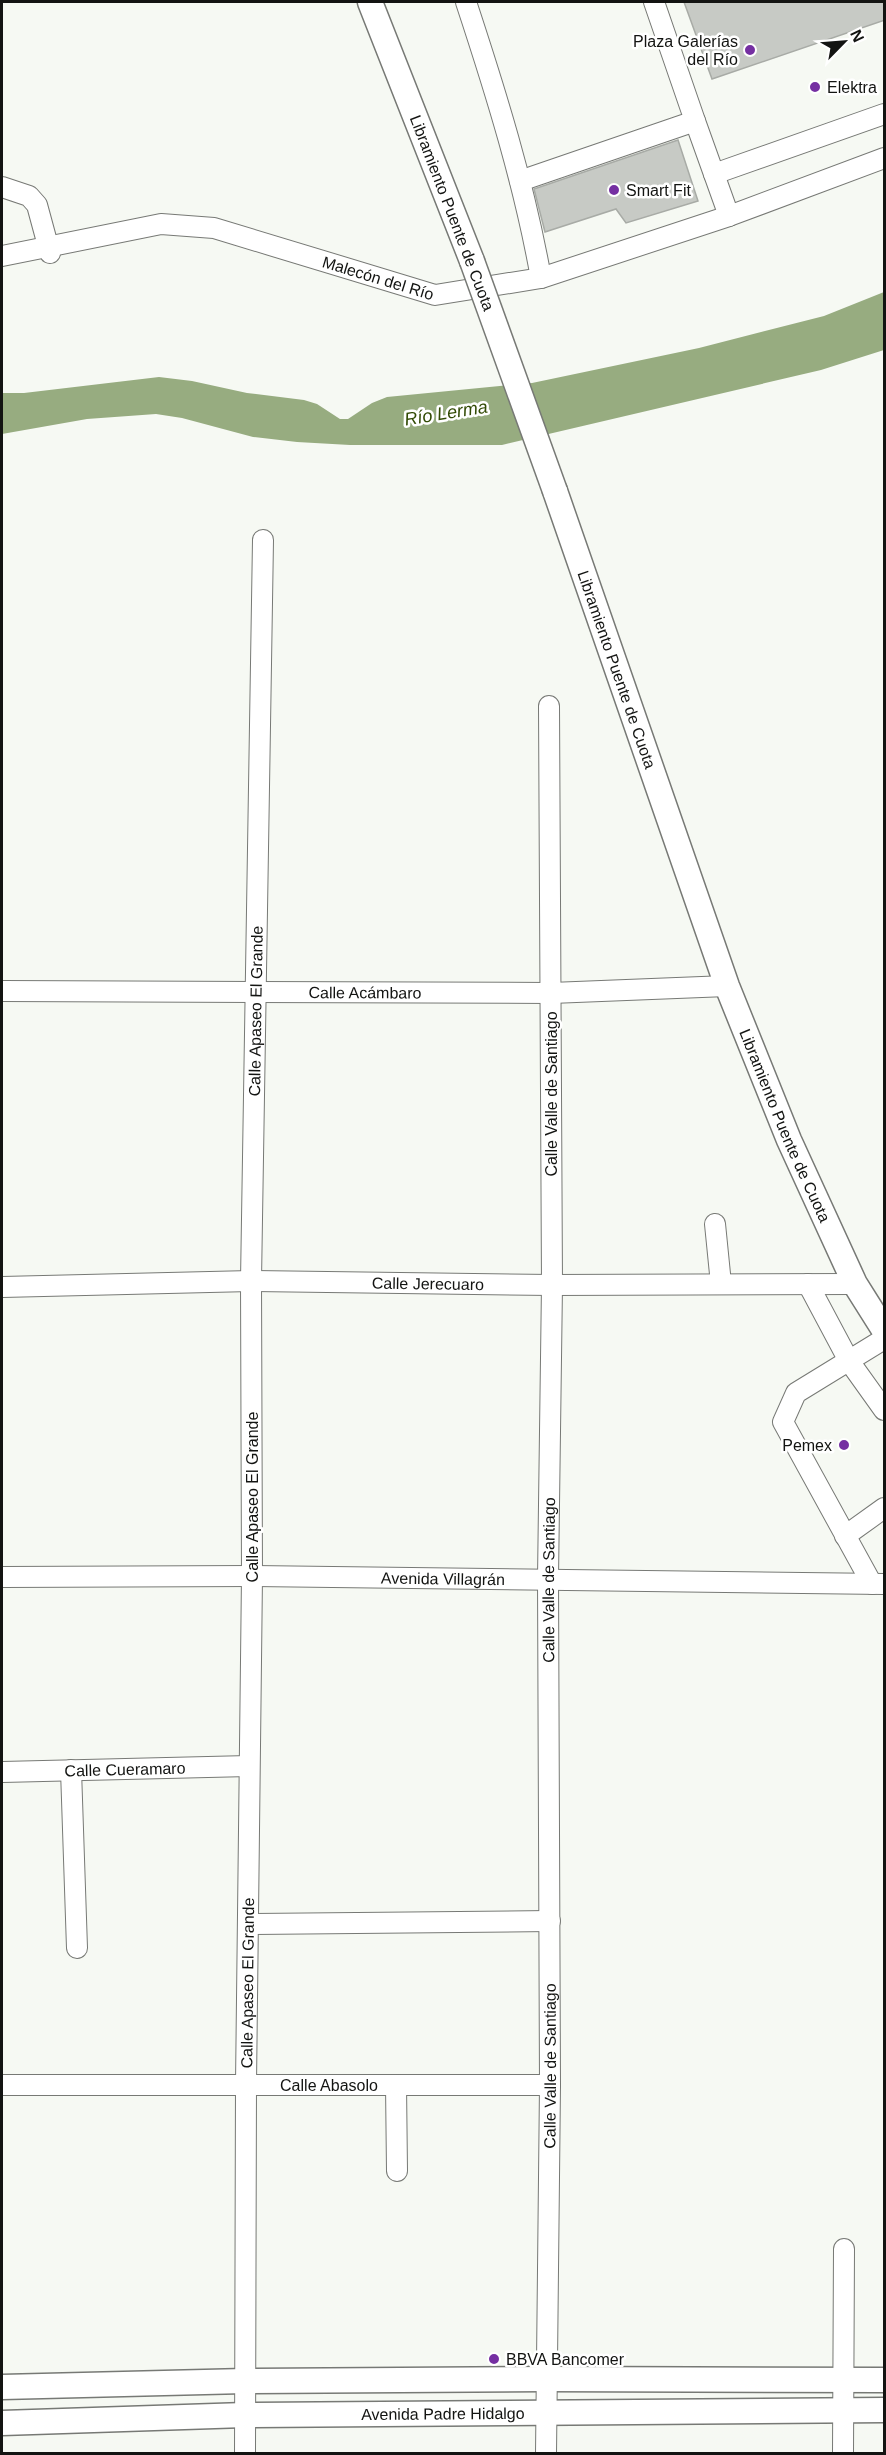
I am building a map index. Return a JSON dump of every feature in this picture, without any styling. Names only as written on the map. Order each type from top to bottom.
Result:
[{"type":"main road","name":"Libramiento Puente de Cuota","points":[[370,2],[472,261],[555,491],[727,986],[789,1140],[855,1284],[885,1330]]},
{"type":"main road","points":[[690,2380],[690,2411]]},
{"type":"main road","name":"Avenida Padre Hidalgo","points":[[2,2387],[245,2381],[885,2380]]},
{"type":"main road","points":[[166,2383],[168,2417]]},
{"type":"main road","points":[[34,2386],[37,2421]]},
{"type":"main road","name":"Avenida Padre Hidalgo","points":[[2,2423],[245,2415],[885,2410]]},
{"type":"street","points":[[466,2],[496,93],[520,181],[541,278]]},
{"type":"street","points":[[654,2],[729,216]]},
{"type":"street","points":[[714,174],[885,114]]},
{"type":"street","points":[[520,181],[695,121]]},
{"type":"street","name":"Malecón del Río","points":[[2,256],[49,250],[161,224],[214,228],[435,295],[541,278],[729,216],[885,158]]},
{"type":"street","points":[[2,187],[29,196],[37,206],[49,250]]},
{"type":"street","name":"Calle Apaseo El Grande","points":[[245,2454],[246,2084],[252,1576],[251,1281],[263,540]]},
{"type":"street","name":"Calle Valle de Santiago","points":[[546,2454],[545,2379],[550,2085],[548,1578],[552,1285],[549,706]]},
{"type":"street","name":"Calle Acámbaro","points":[[2,991],[551,993],[727,986]]},
{"type":"street","points":[[715,1224],[721,1284]]},
{"type":"street","name":"Calle Jerecuaro","points":[[2,1287],[251,1281],[552,1285],[855,1284]]},
{"type":"street","points":[[808,1284],[849,1361],[885,1410]]},
{"type":"street","points":[[878,1584],[845,1536],[783,1422],[796,1393],[885,1339]]},
{"type":"street","points":[[845,1536],[885,1508]]},
{"type":"street","name":"Avenida Villagrán","points":[[2,1577],[548,1578],[878,1584]]},
{"type":"street","name":"Calle Cueramaro","points":[[2,1772],[249,1766]]},
{"type":"street","points":[[71,1770],[76,1948]]},
{"type":"street","points":[[249,1924],[550,1920]]},
{"type":"street","name":"Calle Abasolo","points":[[2,2085],[550,2085]]},
{"type":"street","points":[[396,2085],[397,2171]]},
{"type":"street","points":[[843,2454],[844,2249]]},
{"type":"water","name":"Río Lerma","points":[[884,292],[884,350],[821,370],[502,445],[350,445],[297,442],[253,437],[182,418],[156,414],[87,419],[2,434],[2,393],[24,393],[159,377],[192,381],[247,393],[304,400],[317,404],[340,419],[348,419],[372,403],[387,397],[532,383],[699,348],[824,316]]},
{"type":"building","name":"Plaza Galerías del Río","points":[[684,2],[885,2],[885,20],[712,79]]},
{"type":"building","name":"Smart Fit","points":[[678,140],[698,201],[626,223],[616,209],[545,232],[534,189]]},
{"type":"place","name":"Plaza Galerías del Río","points":[[750,50]]},
{"type":"place","name":"Elektra","points":[[815,87]]},
{"type":"place","name":"Smart Fit","points":[[614,190]]},
{"type":"place","name":"Pemex","points":[[844,1445]]},
{"type":"place","name":"BBVA Bancomer","points":[[494,2359]]}]
